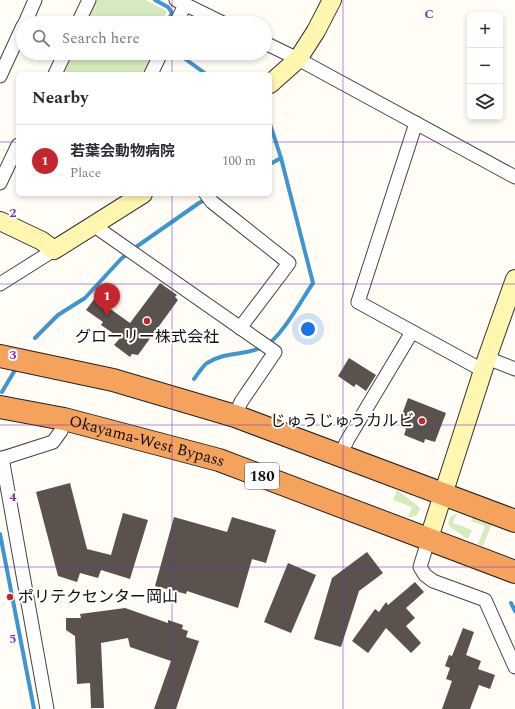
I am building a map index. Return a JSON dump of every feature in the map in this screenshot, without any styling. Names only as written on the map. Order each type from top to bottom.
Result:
[{"type":"highway","points":[[0,356],[113,380],[235,416],[515,521]]},
{"type":"highway","name":"Okayama-West Bypass","points":[[0,407],[64,419],[218,460],[429,538],[515,572]]},
{"type":"main road","points":[[272,82],[298,59],[316,31],[332,0]]},
{"type":"main road","points":[[0,221],[42,241],[54,250],[140,196]]},
{"type":"main road","points":[[429,538],[485,364],[515,279]]},
{"type":"street","points":[[28,16],[35,0]]},
{"type":"street","points":[[81,16],[89,0]]},
{"type":"street","points":[[177,16],[180,2],[209,16]]},
{"type":"street","points":[[0,76],[16,41]]},
{"type":"street","points":[[272,46],[298,59],[515,177]]},
{"type":"street","points":[[56,72],[62,60]]},
{"type":"street","points":[[152,72],[158,60]]},
{"type":"street","points":[[416,124],[358,302],[412,332],[485,364],[515,369]]},
{"type":"street","points":[[0,183],[16,149]]},
{"type":"street","points":[[208,197],[289,263],[240,328]]},
{"type":"street","points":[[93,225],[275,352],[241,402],[235,416]]},
{"type":"street","points":[[0,284],[54,250]]},
{"type":"street","points":[[340,455],[412,332]]},
{"type":"street","points":[[47,709],[1,459],[54,442],[61,431],[64,419]]},
{"type":"street","points":[[429,538],[420,567],[425,575],[433,581],[485,600],[515,666]]},
{"type":"green space","points":[[96,0],[145,0],[167,11],[164,16],[89,16]]},
{"type":"green space","points":[[69,60],[153,60],[147,72],[64,72]]},
{"type":"green space","points":[[397,490],[418,506],[420,509],[417,515],[408,518],[412,507],[393,500]]},
{"type":"green space","points":[[457,513],[453,523],[472,530],[468,539],[450,527],[448,523],[450,517]]},
{"type":"green space","points":[[474,514],[493,521],[483,546],[478,544],[485,526],[471,521]]},
{"type":"building","points":[[160,283],[177,295],[175,297],[178,300],[138,355],[132,354],[130,357],[114,345],[120,338],[101,325],[103,322],[86,310],[95,298],[130,323]]},
{"type":"building","points":[[349,358],[376,375],[366,391],[356,384],[354,387],[338,376]]},
{"type":"building","points":[[408,398],[446,413],[435,442],[425,439],[424,443],[404,435],[406,429],[402,427],[404,422],[400,420]]},
{"type":"building","points":[[70,483],[87,549],[111,555],[123,513],[148,520],[130,579],[101,570],[98,578],[80,573],[77,582],[58,576],[36,492]]},
{"type":"building","points":[[174,517],[227,532],[232,517],[276,530],[266,563],[252,559],[238,608],[187,591],[186,594],[155,586]]},
{"type":"building","points":[[367,552],[383,573],[359,591],[341,647],[314,639],[332,578]]},
{"type":"building","points":[[288,563],[316,575],[291,633],[264,622]]},
{"type":"building","points":[[415,582],[424,592],[406,608],[415,618],[406,626],[421,643],[411,653],[386,628],[368,653],[352,641],[375,609],[379,612],[386,602],[388,605]]},
{"type":"building","points":[[125,608],[168,623],[168,620],[183,625],[182,629],[188,631],[186,637],[199,641],[176,709],[154,709],[171,661],[130,647],[128,638],[101,643],[104,708],[91,708],[90,683],[77,684],[75,636],[66,630],[66,618],[81,618],[80,614]]},
{"type":"building","points":[[463,628],[474,632],[466,655],[481,661],[478,669],[495,675],[490,689],[479,685],[470,709],[442,709],[452,681],[446,679],[450,668],[445,666],[449,655],[452,656]]},
{"type":"waterway","points":[[155,0],[168,7],[172,13],[170,16]]},
{"type":"waterway","points":[[187,60],[203,72]]},
{"type":"waterway","points":[[194,379],[205,365],[214,359],[258,349],[271,342],[284,327],[313,283],[281,158],[272,130]]},
{"type":"waterway","points":[[272,163],[281,158]]},
{"type":"waterway","points":[[35,338],[58,315],[85,298],[121,259],[199,203],[212,196]]},
{"type":"waterway","points":[[2,392],[15,370]]},
{"type":"waterway","points":[[0,534],[34,709]]},
{"type":"waterway","points":[[511,603],[515,611]]},
{"type":"place","name":"若葉会動物病院","points":[[107,316]]},
{"type":"place","name":"グローリー株式会社","points":[[147,321]]},
{"type":"place","name":"じゅうじゅうカルビ","points":[[422,421]]},
{"type":"place","name":"ポリテクセンター岡山","points":[[10,597]]}]
